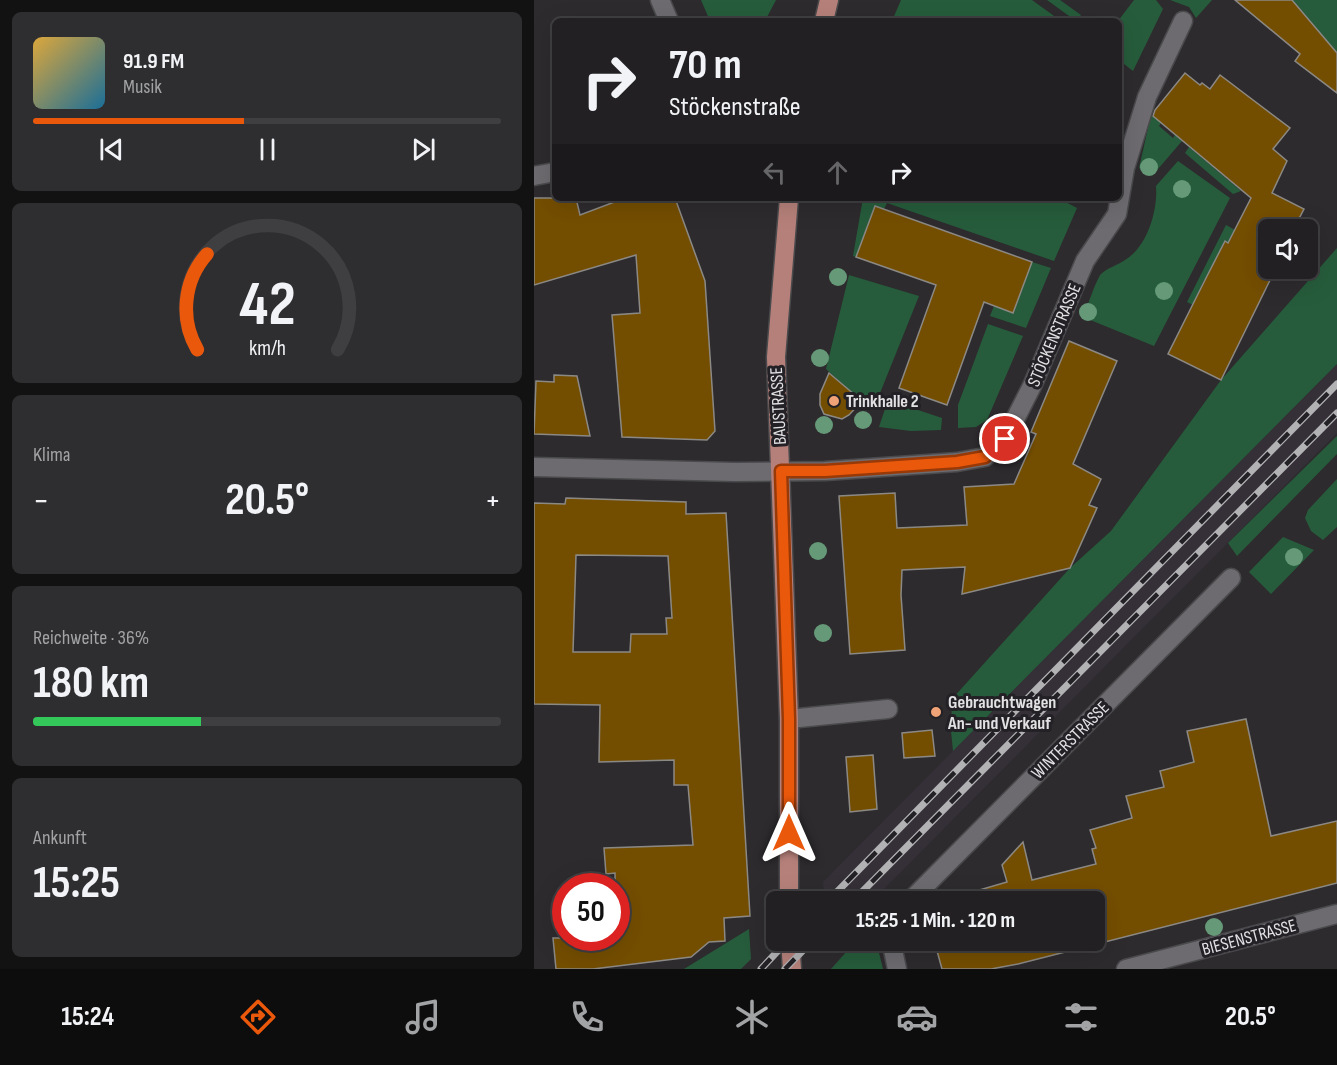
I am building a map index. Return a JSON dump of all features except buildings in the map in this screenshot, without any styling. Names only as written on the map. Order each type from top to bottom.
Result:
[{"type":"main road","points":[[825,18],[829,0]]},
{"type":"main road","name":"BAUSTRASSE","points":[[789,201],[776,357],[789,719],[789,891]]},
{"type":"main road","points":[[791,951],[792,969]]},
{"type":"street","points":[[660,0],[668,18]]},
{"type":"street","name":"STÖCKENSTRASSE","points":[[1122,185],[1125,168],[1147,97],[1183,21]]},
{"type":"street","points":[[534,176],[552,173]]},
{"type":"street","name":"STÖCKENSTRASSE","points":[[534,467],[734,472],[825,471],[957,462],[985,457],[1005,439],[1033,384],[1085,261],[1117,214],[1119,201]]},
{"type":"street","name":"WINTERSTRASSE","points":[[920,891],[1231,578]]},
{"type":"street","points":[[789,719],[888,709]]},
{"type":"street","name":"BIESENSTRASSE","points":[[1126,969],[1337,914]]},
{"type":"street","points":[[893,951],[897,969]]},
{"type":"shaded area","points":[[1337,364],[1337,433],[882,891],[824,891],[823,882]]},
{"type":"green space","points":[[701,0],[776,0],[767,18],[709,18]]},
{"type":"green space","points":[[901,0],[1032,0],[1057,18],[893,18]]},
{"type":"green space","points":[[1047,0],[1060,0],[1081,15],[1078,18],[1072,18]]},
{"type":"green space","points":[[1134,0],[1156,0],[1163,9],[1133,71],[1122,62],[1120,18]]},
{"type":"green space","points":[[1170,0],[1212,0],[1196,18],[1189,7]]},
{"type":"green space","points":[[1292,0],[1337,0],[1337,53],[1298,6]]},
{"type":"green space","points":[[1151,115],[1161,123],[1159,126],[1173,138],[1175,135],[1182,141],[1152,176],[1139,168]]},
{"type":"green space","points":[[1189,147],[1241,191],[1233,194],[1185,153]]},
{"type":"green space","points":[[1178,161],[1230,198],[1154,346],[1083,317],[1101,274],[1133,254],[1145,237],[1153,217],[1156,186]]},
{"type":"green space","points":[[862,201],[1064,201],[1077,208],[1054,261],[887,203],[884,209],[875,206],[856,257],[853,256]]},
{"type":"green space","points":[[1226,225],[1235,230],[1228,243],[1225,241],[1208,281],[1204,280],[1195,306],[1187,302]]},
{"type":"green space","points":[[1337,248],[1337,364],[953,751],[952,699],[1070,568],[1111,531],[1221,380],[1310,279],[1318,279],[1318,270]]},
{"type":"green space","points":[[1032,262],[1051,268],[1026,328],[990,316],[994,306],[1013,313]]},
{"type":"green space","points":[[849,275],[919,296],[874,408],[861,401],[826,369]]},
{"type":"green space","points":[[988,324],[1023,336],[987,420],[976,427],[958,428],[958,405]]},
{"type":"green space","points":[[888,400],[942,418],[941,430],[911,431],[879,427]]},
{"type":"green space","points":[[1337,436],[1337,454],[1237,556],[1228,543]]},
{"type":"green space","points":[[1337,479],[1337,527],[1323,540],[1311,531],[1305,518],[1308,510]]},
{"type":"green space","points":[[1283,537],[1314,550],[1271,594],[1249,572]]},
{"type":"green space","points":[[749,929],[751,959],[741,969],[684,969]]},
{"type":"green space","points":[[847,951],[878,951],[883,969],[831,969]]},
{"type":"railway","points":[[838,891],[1337,384]]},
{"type":"railway","points":[[863,891],[1337,413]]},
{"type":"railway","points":[[761,969],[778,951]]},
{"type":"railway","points":[[785,969],[802,951]]},
{"type":"place","name":"Trinkhalle 2","points":[[834,401]]},
{"type":"place","name":"Gebrauchtwagen An- und Verkauf","points":[[936,712]]},
{"type":"route","points":[[789,833],[789,719],[781,471],[825,471],[957,462],[985,457],[1005,439]]}]
